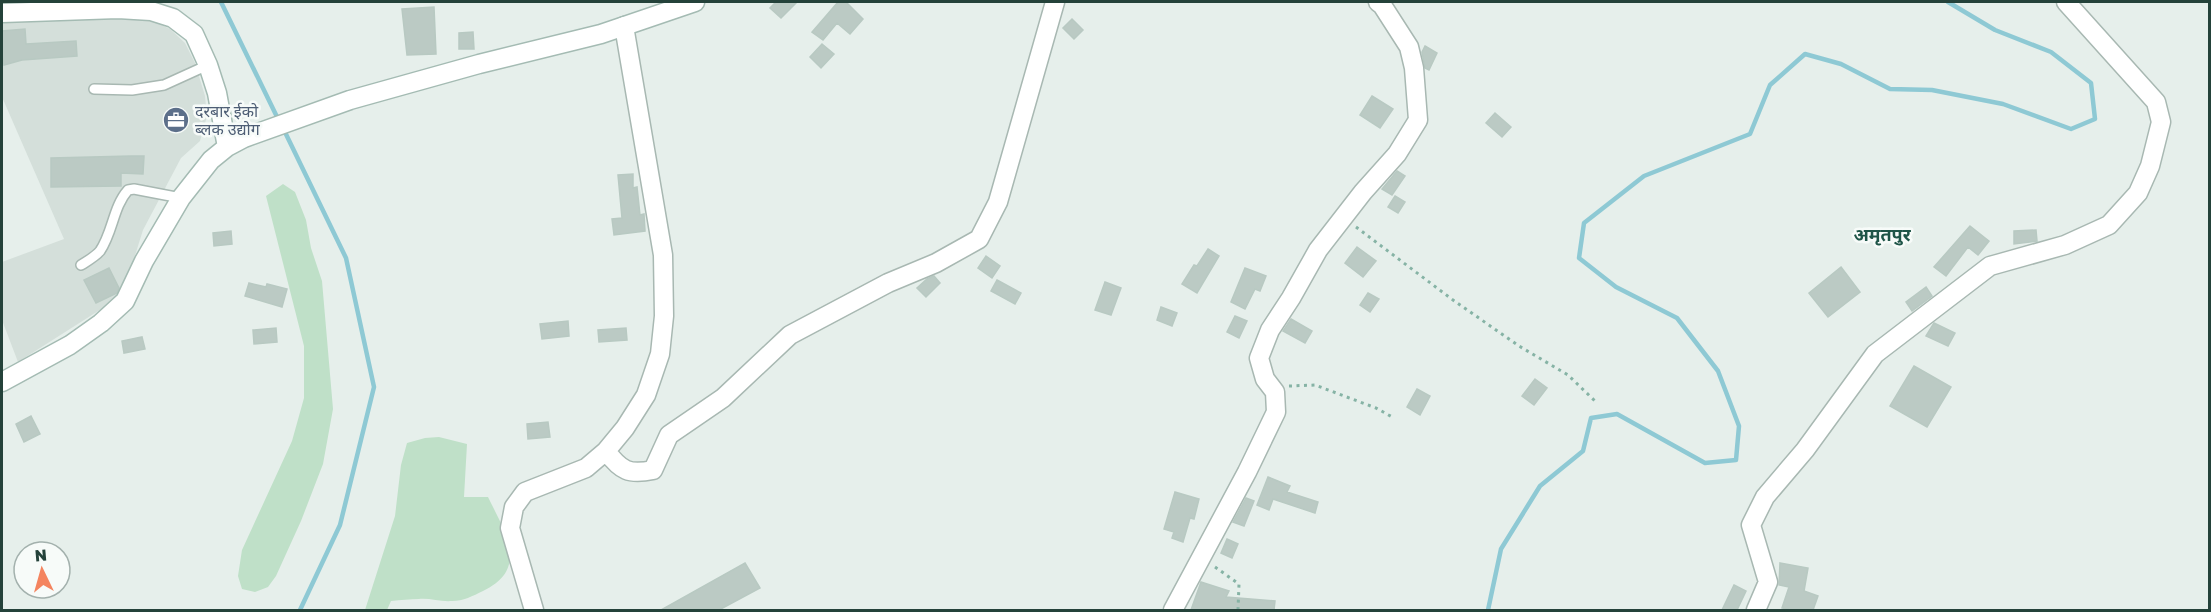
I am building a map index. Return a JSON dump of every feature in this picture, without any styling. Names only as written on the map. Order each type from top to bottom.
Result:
[{"type":"street","points":[[2,382],[70,345],[101,323],[125,301],[144,261],[182,198],[211,160],[227,147],[244,138],[350,100],[479,64],[601,34],[695,2]]},
{"type":"street","points":[[606,451],[615,463],[628,471],[638,474],[653,470],[669,435],[723,399],[789,335],[888,283],[936,263],[979,239],[998,202],[1054,2]]},
{"type":"street","points":[[1173,610],[1247,472],[1275,412],[1275,392],[1264,380],[1258,358],[1270,330],[1318,250],[1397,154],[1418,120],[1417,90],[1409,46],[1382,4],[1378,2]]},
{"type":"street","points":[[1756,610],[1768,582],[1751,525],[1765,497],[1804,450],[1875,354],[1990,266],[2065,245],[2109,225],[2138,193],[2150,166],[2161,122],[2156,102],[2066,2]]},
{"type":"street","points":[[2,13],[118,9],[152,11],[173,18],[194,34],[208,65],[217,93],[227,147]]},
{"type":"street","points":[[534,610],[510,528],[514,507],[525,492],[586,468],[606,451],[625,428],[646,395],[660,354],[664,316],[663,255],[624,26]]},
{"type":"lane","points":[[94,89],[132,90],[164,85],[208,65]]},
{"type":"lane","points":[[81,265],[98,253],[107,238],[122,197],[128,190],[134,189],[182,198]]},
{"type":"path","points":[[1343,217],[1453,300],[1519,346],[1568,375],[1595,401]]},
{"type":"path","points":[[1264,380],[1287,386],[1315,385],[1376,408],[1394,418]]},
{"type":"path","points":[[1201,557],[1239,584],[1238,610]]},
{"type":"shaded area","points":[[116,18],[149,19],[170,29],[185,43],[195,63],[205,96],[207,116],[200,141],[181,158],[143,230],[133,262],[117,299],[18,362],[2,320],[2,262],[64,239],[2,97],[2,23]]},
{"type":"green space","points":[[283,184],[295,192],[306,220],[311,248],[322,281],[333,409],[323,464],[301,521],[276,576],[268,587],[255,592],[242,589],[238,576],[242,550],[292,441],[304,398],[304,346],[266,196]]},
{"type":"green space","points":[[439,437],[467,444],[464,497],[488,497],[506,536],[510,561],[506,572],[497,582],[483,591],[464,599],[391,601],[387,610],[365,610],[395,516],[401,465],[407,443]]},
{"type":"building","points":[[776,2],[797,2],[781,18],[770,8]]},
{"type":"building","points":[[838,2],[846,2],[863,19],[850,34],[837,23],[823,40],[812,32]]},
{"type":"building","points":[[434,7],[436,54],[407,55],[402,9]]},
{"type":"building","points":[[1072,19],[1083,30],[1074,39],[1063,28]]},
{"type":"building","points":[[25,29],[26,44],[76,41],[77,56],[22,60],[4,65],[2,31]]},
{"type":"building","points":[[473,32],[474,49],[459,49],[459,33]]},
{"type":"building","points":[[822,44],[834,54],[821,68],[810,57]]},
{"type":"building","points":[[1425,46],[1437,53],[1429,70],[1425,68],[1422,52]]},
{"type":"building","points":[[1372,96],[1393,109],[1380,128],[1360,115]]},
{"type":"building","points":[[1495,113],[1511,127],[1502,137],[1486,123]]},
{"type":"building","points":[[144,156],[143,174],[121,173],[121,186],[51,187],[51,158]]},
{"type":"building","points":[[1397,171],[1405,176],[1392,195],[1382,189]]},
{"type":"building","points":[[633,174],[633,188],[637,187],[640,215],[644,214],[645,231],[614,235],[612,219],[622,218],[618,175]]},
{"type":"building","points":[[1395,196],[1405,202],[1398,213],[1388,207]]},
{"type":"building","points":[[1970,226],[1989,241],[1978,255],[1968,247],[1946,276],[1934,267]]},
{"type":"building","points":[[2036,230],[2037,241],[2014,244],[2014,231]]},
{"type":"building","points":[[231,231],[232,244],[214,246],[213,233]]},
{"type":"building","points":[[1357,247],[1376,261],[1363,277],[1345,263]]},
{"type":"building","points":[[1208,249],[1219,256],[1197,293],[1182,284]]},
{"type":"building","points":[[986,256],[1000,266],[992,278],[978,268]]},
{"type":"building","points":[[1841,267],[1860,292],[1828,317],[1809,293]]},
{"type":"building","points":[[109,268],[119,288],[117,293],[96,303],[84,280]]},
{"type":"building","points":[[1245,268],[1266,276],[1260,291],[1255,289],[1245,309],[1231,302]]},
{"type":"building","points":[[934,276],[940,283],[926,297],[917,288]]},
{"type":"building","points":[[997,280],[1021,293],[1015,304],[991,291]]},
{"type":"building","points":[[1105,282],[1121,288],[1111,315],[1095,310]]},
{"type":"building","points":[[249,283],[266,287],[267,284],[287,289],[282,307],[245,296]]},
{"type":"building","points":[[1926,287],[1932,296],[1912,311],[1906,302]]},
{"type":"building","points":[[1368,293],[1379,299],[1370,312],[1360,305]]},
{"type":"building","points":[[1161,307],[1177,313],[1172,326],[1157,320]]},
{"type":"building","points":[[1235,316],[1247,321],[1239,338],[1227,332]]},
{"type":"building","points":[[1291,319],[1312,331],[1305,343],[1283,331]]},
{"type":"building","points":[[568,321],[569,336],[542,339],[540,324]]},
{"type":"building","points":[[1934,323],[1955,333],[1948,346],[1926,336]]},
{"type":"building","points":[[276,328],[277,342],[254,344],[253,330]]},
{"type":"building","points":[[626,328],[627,340],[599,342],[598,330]]},
{"type":"building","points":[[142,337],[145,349],[124,353],[122,341]]},
{"type":"building","points":[[1914,366],[1951,387],[1927,427],[1890,406]]},
{"type":"building","points":[[1535,379],[1547,388],[1534,405],[1522,396]]},
{"type":"building","points":[[1417,389],[1430,396],[1420,415],[1407,407]]},
{"type":"building","points":[[31,416],[40,434],[24,442],[16,424]]},
{"type":"building","points":[[548,422],[550,437],[528,439],[527,424]]},
{"type":"building","points":[[1268,477],[1290,486],[1287,492],[1318,502],[1315,513],[1273,499],[1269,510],[1257,505]]},
{"type":"building","points":[[1175,492],[1199,499],[1194,519],[1190,518],[1183,542],[1172,538],[1174,532],[1164,529]]},
{"type":"building","points":[[1246,498],[1254,501],[1244,526],[1233,522]]},
{"type":"building","points":[[1227,539],[1238,544],[1232,558],[1221,553]]},
{"type":"building","points":[[745,563],[760,588],[719,610],[661,610]]},
{"type":"building","points":[[1780,563],[1808,568],[1804,591],[1818,596],[1813,610],[1782,608],[1789,587],[1779,585]]},
{"type":"building","points":[[1201,582],[1229,591],[1226,597],[1275,601],[1274,610],[1191,610]]},
{"type":"building","points":[[1734,585],[1746,591],[1737,610],[1722,610]]},
{"type":"waterway","points":[[221,2],[279,121]]},
{"type":"waterway","points":[[1488,610],[1501,549],[1540,486],[1583,451],[1591,418],[1617,414],[1705,463],[1736,460],[1739,426],[1718,371],[1677,318],[1616,287],[1579,258],[1584,223],[1644,176],[1750,134],[1770,85],[1805,54],[1841,64],[1890,89],[1932,90],[2003,104],[2071,129],[2095,119],[2091,83],[2051,52],[1995,30],[1948,2]]},
{"type":"waterway","points":[[283,128],[346,258],[374,387],[340,525],[300,610]]},
{"type":"place","name":"दरबार ईको ब्लक उद्योग","points":[[176,120]]},
{"type":"district","name":"अमृतपुर","points":[[1882,235]]}]
